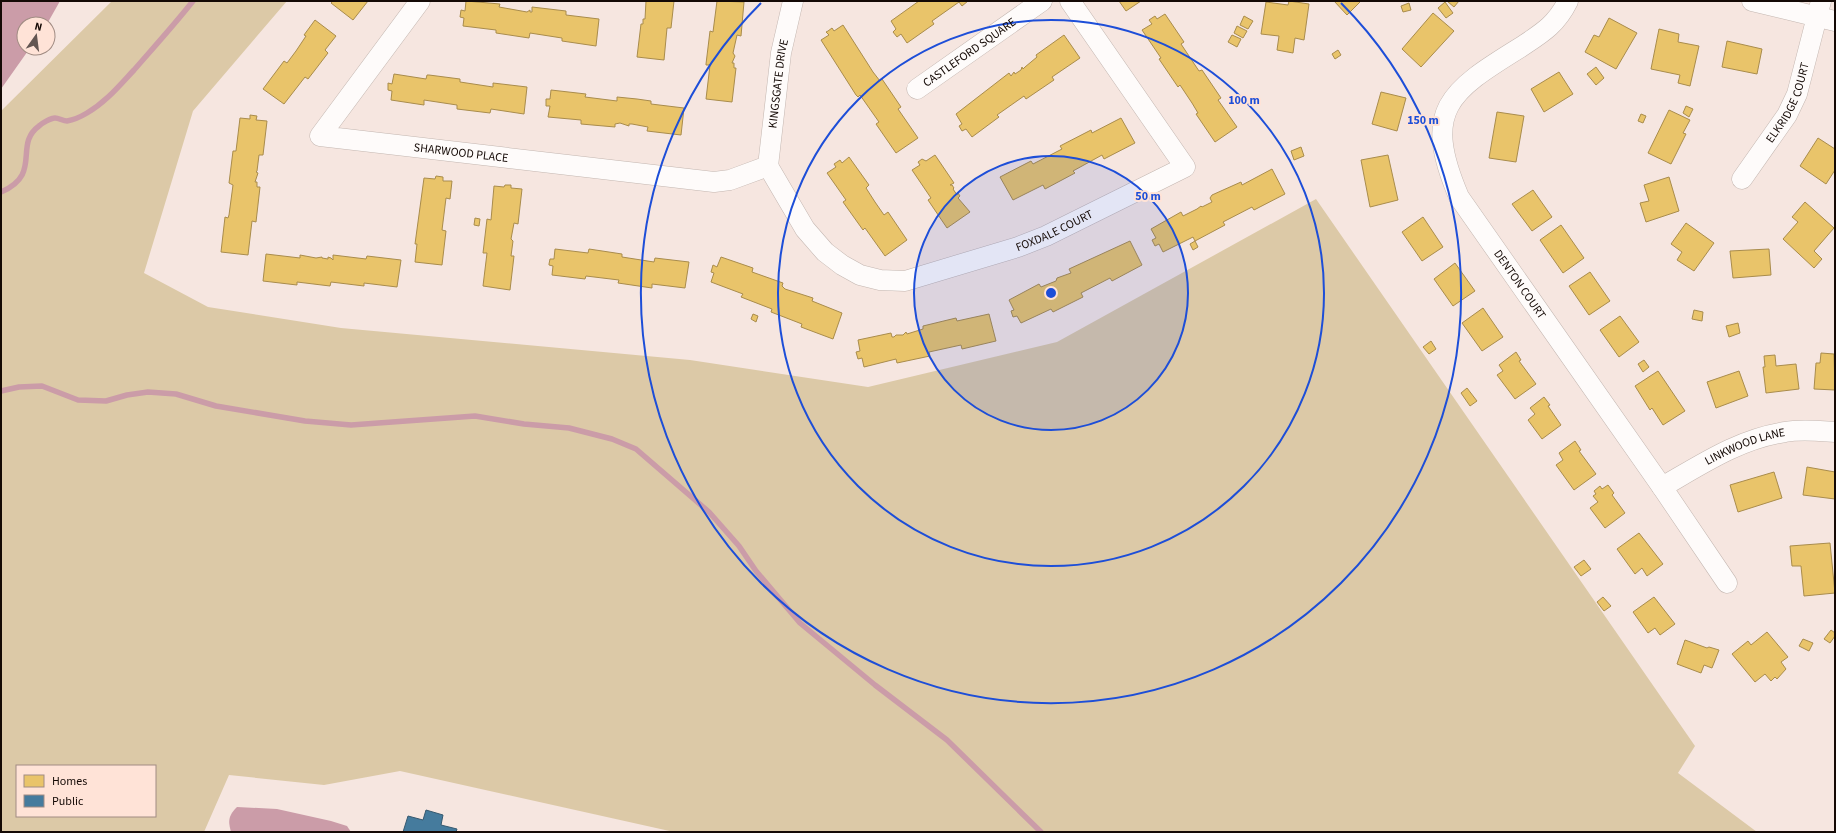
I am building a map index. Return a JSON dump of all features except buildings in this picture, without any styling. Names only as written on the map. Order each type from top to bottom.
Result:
[{"type":"street","name":"SHARWOOD PLACE","points":[[420,1],[320,136],[714,182],[730,180],[768,166]]},
{"type":"street","name":"KINGSGATE DRIVE","points":[[768,166],[781,53],[793,1]]},
{"type":"street","name":"CASTLEFORD SQUARE","points":[[917,89],[1042,1]]},
{"type":"street","name":"FOXDALE COURT","points":[[768,166],[806,229],[825,252],[842,265],[860,275],[880,280],[905,281],[1018,247],[1046,236],[1186,167],[1070,1]]},
{"type":"street","name":"DENTON COURT","points":[[1568,1],[1559,18],[1547,30],[1478,74],[1451,101],[1443,119],[1441,138],[1443,154],[1459,197],[1728,583]]},
{"type":"street","points":[[1752,1],[1825,13]]},
{"type":"street","name":"ELKRIDGE COURT","points":[[1742,179],[1790,108],[1825,13]]},
{"type":"street","name":"LINKWOOD LANE","points":[[1662,487],[1729,448],[1760,437],[1787,431],[1835,432]]},
{"type":"shaded area","points":[[1,1],[60,1],[52,16],[16,16],[16,56],[24,56],[1,89]]},
{"type":"shaded area","points":[[112,1],[287,1],[193,111],[144,273],[208,307],[341,328],[690,360],[868,387],[1057,342],[1316,199],[1695,746],[1678,773],[1757,832],[674,832],[400,771],[324,785],[229,775],[204,832],[1,832],[1,111]]},
{"type":"shaded area","points":[[237,807],[277,809],[331,821],[347,826],[351,832],[231,832],[229,825],[230,819],[232,813]]},
{"type":"waterway","points":[[1,192],[14,185],[21,177],[25,168],[28,142],[32,134],[42,123],[53,118],[64,121],[75,119],[94,109],[134,70],[193,1]]},
{"type":"waterway","points":[[1,391],[19,387],[42,386],[78,400],[106,401],[127,395],[148,392],[176,394],[216,406],[305,421],[351,425],[475,416],[524,424],[569,428],[612,439],[636,449],[709,512],[739,546],[756,571],[800,623],[875,685],[947,740],[1041,832]]}]
